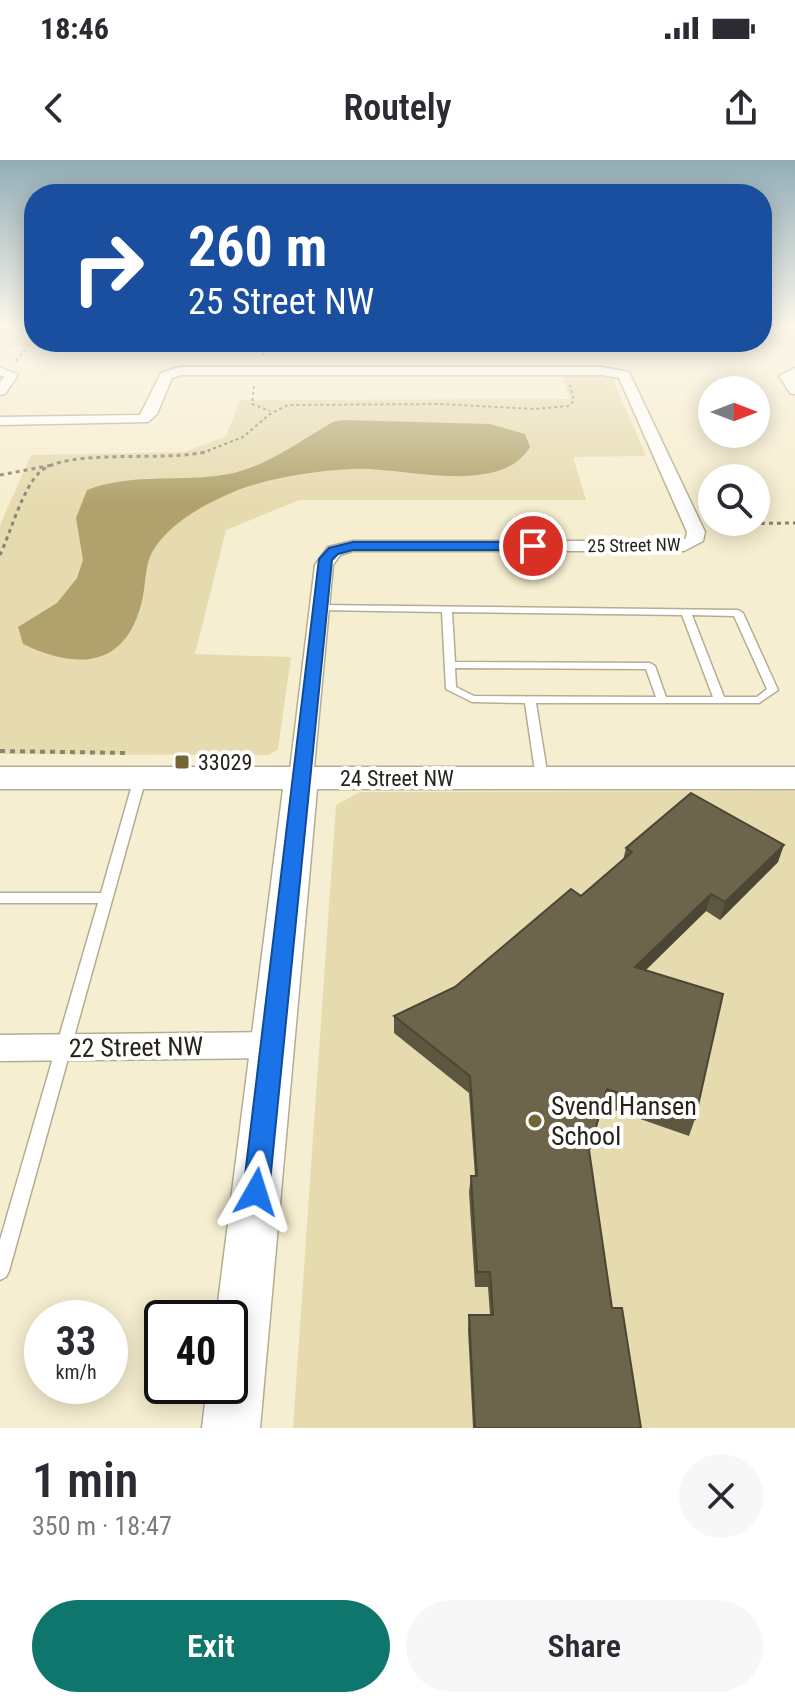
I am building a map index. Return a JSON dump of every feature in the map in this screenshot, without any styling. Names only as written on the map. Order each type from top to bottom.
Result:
[{"type":"street","points":[[0,421],[143,419],[150,414],[162,385]]},
{"type":"street","points":[[630,385],[693,532]]},
{"type":"street","name":"25 Street NW","points":[[320,608],[325,559],[334,551],[353,546],[684,546],[693,532]]},
{"type":"street","points":[[231,1428],[320,608]]},
{"type":"street","name":"24 Street NW","points":[[0,778],[795,778]]},
{"type":"street","name":"22 Street NW","points":[[0,1048],[272,1045]]},
{"type":"lane","points":[[320,608],[738,613],[773,690],[759,700],[472,699],[451,689],[447,611]]},
{"type":"lane","points":[[686,613],[720,700]]},
{"type":"lane","points":[[450,665],[650,666],[662,700]]},
{"type":"lane","points":[[530,700],[542,778]]},
{"type":"lane","points":[[0,1271],[4,1244],[140,778]]},
{"type":"lane","points":[[0,898],[105,898]]},
{"type":"path","points":[[255,385],[252,404],[271,411]]},
{"type":"path","points":[[0,475],[41,465],[90,459],[169,460],[199,454],[251,433],[271,411],[288,405],[558,408],[574,401],[569,385]]},
{"type":"path","points":[[0,555],[37,475],[55,465]]},
{"type":"path","points":[[693,532],[795,523]]},
{"type":"shaded area","points":[[565,385],[616,385],[646,456],[573,457],[586,500],[299,500],[226,530],[195,654],[291,657],[278,749],[269,755],[0,754],[0,525],[31,455],[185,452],[226,436],[240,400],[570,399]]},
{"type":"shaded area","points":[[333,422],[490,424],[525,434],[530,447],[516,462],[496,472],[473,476],[352,469],[294,475],[238,490],[192,514],[170,530],[154,549],[136,619],[126,637],[114,649],[100,657],[83,660],[44,653],[23,644],[18,627],[57,603],[77,578],[83,560],[76,518],[87,490],[118,482],[216,476],[248,469]]},
{"type":"shaded area","points":[[795,791],[795,1428],[293,1428],[336,805],[360,792]]},
{"type":"building","name":"Svend Hansen School","points":[[691,793],[784,845],[725,902],[711,894],[635,967],[723,994],[695,1119],[607,1089],[589,1150],[612,1308],[622,1308],[641,1428],[475,1428],[469,1315],[493,1315],[490,1272],[477,1272],[471,1176],[477,1176],[470,1076],[394,1016],[455,987],[571,889],[581,896],[632,852],[626,848]]},
{"type":"place","name":"33029","points":[[182,762]]},
{"type":"place","name":"Svend Hansen School","points":[[535,1121]]},
{"type":"route","points":[[256,1192],[325,559],[334,551],[353,546],[533,546]]}]
